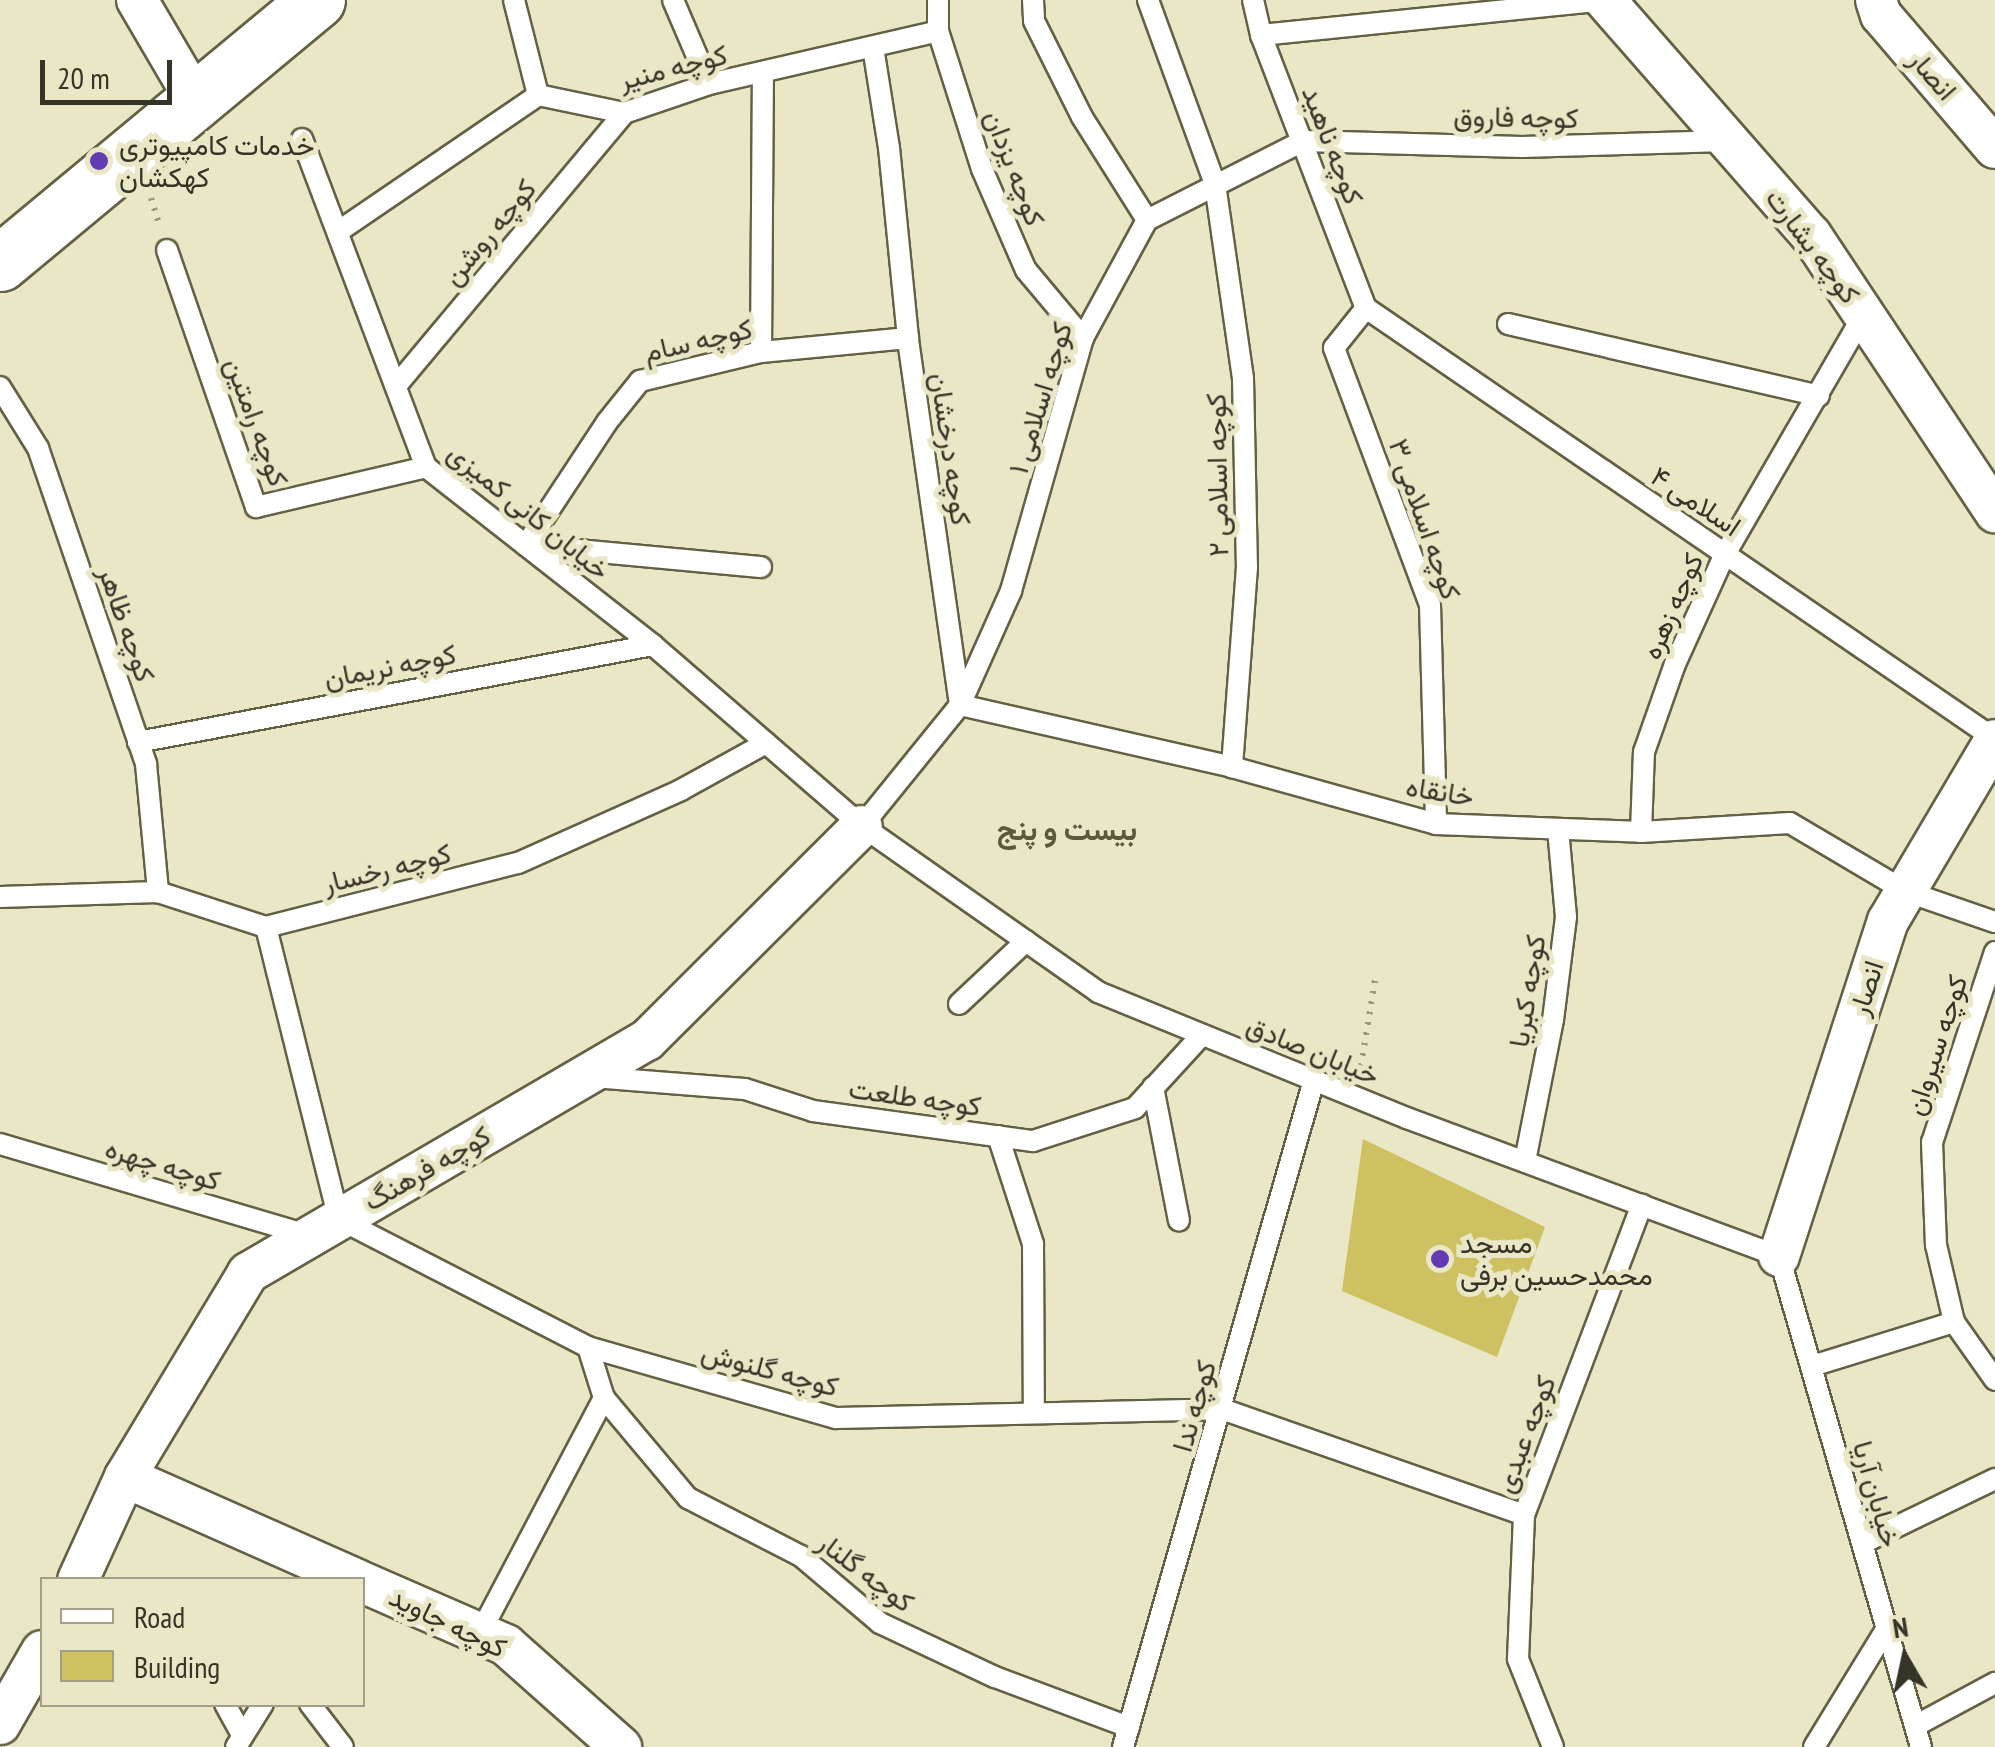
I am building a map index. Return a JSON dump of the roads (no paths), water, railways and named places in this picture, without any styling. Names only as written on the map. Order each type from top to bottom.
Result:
[{"type":"main road","points":[[0,263],[317,0]]},
{"type":"street","points":[[137,0],[195,98]]},
{"type":"street","name":"کوچه بشارت","points":[[1606,0],[1811,235],[1995,512]]},
{"type":"street","name":"انصار","points":[[1876,0],[1880,15],[1995,148]]},
{"type":"street","name":"انصار","points":[[1780,1256],[1888,921],[1905,891],[1984,782],[1995,740]]},
{"type":"street","name":"کوچه فرهنگ","points":[[79,1577],[125,1477],[248,1273],[647,1040],[862,826]]},
{"type":"street","name":"کوچه جاوید","points":[[125,1477],[308,1569],[343,1577]]},
{"type":"street","name":"کوچه جاوید","points":[[365,1583],[506,1645],[621,1747]]},
{"type":"street","points":[[0,1724],[40,1654]]},
{"type":"lane","points":[[339,231],[538,95],[514,0]]},
{"type":"lane","points":[[673,0],[710,84]]},
{"type":"lane","name":"کوچه یزدان","points":[[938,0],[938,31],[982,169],[1026,270],[1083,338]]},
{"type":"lane","points":[[1032,0],[1034,21],[1082,117],[1147,220],[1303,142]]},
{"type":"lane","name":"کوچه اسلامی ۲","points":[[1148,0],[1215,184],[1243,380],[1247,568],[1232,766]]},
{"type":"lane","name":"کوچه ناهید","points":[[1253,0],[1261,35],[1366,308]]},
{"type":"lane","points":[[1261,35],[1606,0]]},
{"type":"lane","name":"کوچه منیر","points":[[538,95],[624,113],[710,84],[938,31]]},
{"type":"lane","name":"کوچه درخشان","points":[[873,47],[890,148],[908,338],[960,705]]},
{"type":"lane","points":[[761,352],[762,74]]},
{"type":"lane","name":"کوچه روشن","points":[[396,386],[624,113]]},
{"type":"lane","name":"خیابان کانی کمیزی","points":[[302,138],[426,466],[653,645],[862,826]]},
{"type":"lane","name":"کوچه فاروق","points":[[1303,142],[1522,147],[1728,141]]},
{"type":"lane","name":"کوچه اسلامی ۱","points":[[960,705],[1011,592],[1083,338],[1147,220]]},
{"type":"lane","name":"کوچه رامتین","points":[[167,250],[256,507],[426,466]]},
{"type":"lane","name":"اسلامی ۴","points":[[1366,308],[1995,740]]},
{"type":"lane","name":"کوچه اسلامی ۳","points":[[1366,308],[1334,348],[1430,605],[1436,824]]},
{"type":"lane","name":"کوچه زهره","points":[[1641,832],[1644,752],[1675,664],[1725,554],[1864,314]]},
{"type":"lane","points":[[1508,324],[1819,396]]},
{"type":"lane","name":"کوچه سام","points":[[526,546],[640,381],[761,352],[908,338]]},
{"type":"lane","name":"کوچه ظاهر","points":[[0,387],[38,448],[146,764],[158,892]]},
{"type":"lane","points":[[526,546],[761,568]]},
{"type":"lane","name":"کوچه نریمان","points":[[138,742],[653,645]]},
{"type":"lane","points":[[862,826],[960,705]]},
{"type":"lane","name":"خانقاه","points":[[960,705],[1232,766],[1436,824],[1641,832],[1790,823],[1905,891],[1995,922]]},
{"type":"lane","name":"کوچه رخسار","points":[[266,927],[518,864],[681,790],[766,743]]},
{"type":"lane","name":"خیابان صادق","points":[[862,826],[1098,992],[1356,1097],[1780,1256]]},
{"type":"lane","name":"کوچه کبریا","points":[[1525,1161],[1553,1020],[1566,917],[1558,829]]},
{"type":"lane","points":[[0,897],[158,892],[266,927],[325,1228]]},
{"type":"lane","points":[[959,1004],[1026,941]]},
{"type":"lane","name":"کوچه سیروان","points":[[1995,952],[1932,1142],[1936,1245],[1954,1322],[1995,1380]]},
{"type":"lane","name":"کوچه طلعت","points":[[586,1076],[745,1089],[813,1111],[1032,1140],[1135,1108],[1202,1034]]},
{"type":"lane","name":"کوچه ندا","points":[[1126,1737],[1314,1080]]},
{"type":"lane","points":[[1152,1087],[1179,1221]]},
{"type":"lane","points":[[998,1136],[1032,1244],[1034,1412]]},
{"type":"lane","name":"کوچه چهره","points":[[0,1144],[325,1228]]},
{"type":"lane","name":"کوچه عبدی","points":[[1553,1747],[1518,1659],[1524,1515],[1642,1205]]},
{"type":"lane","name":"کوچه گلنوش","points":[[325,1228],[588,1347],[836,1418],[1222,1409]]},
{"type":"lane","name":"خیابان آریا","points":[[1780,1256],[1921,1747]]},
{"type":"lane","points":[[1812,1366],[1954,1322]]},
{"type":"lane","name":"کوچه گلنار","points":[[588,1347],[604,1398],[688,1498],[801,1556],[880,1623],[1126,1737]]},
{"type":"lane","points":[[480,1634],[604,1398]]},
{"type":"lane","points":[[1222,1409],[1524,1515]]},
{"type":"lane","points":[[1862,1543],[1995,1478]]},
{"type":"lane","points":[[1814,1747],[1887,1628]]},
{"type":"lane","points":[[1915,1726],[1995,1684]]},
{"type":"lane","points":[[226,1707],[238,1740]]},
{"type":"lane","points":[[238,1740],[261,1707]]},
{"type":"lane","points":[[312,1707],[343,1747]]},
{"type":"place","name":"خدمات کامپیوتری کهکشان","points":[[99,161]]},
{"type":"place","name":"مسجد محمدحسین برفی","points":[[1440,1259]]},
{"type":"district","name":"بیست و پنج","points":[[1067,829]]}]
